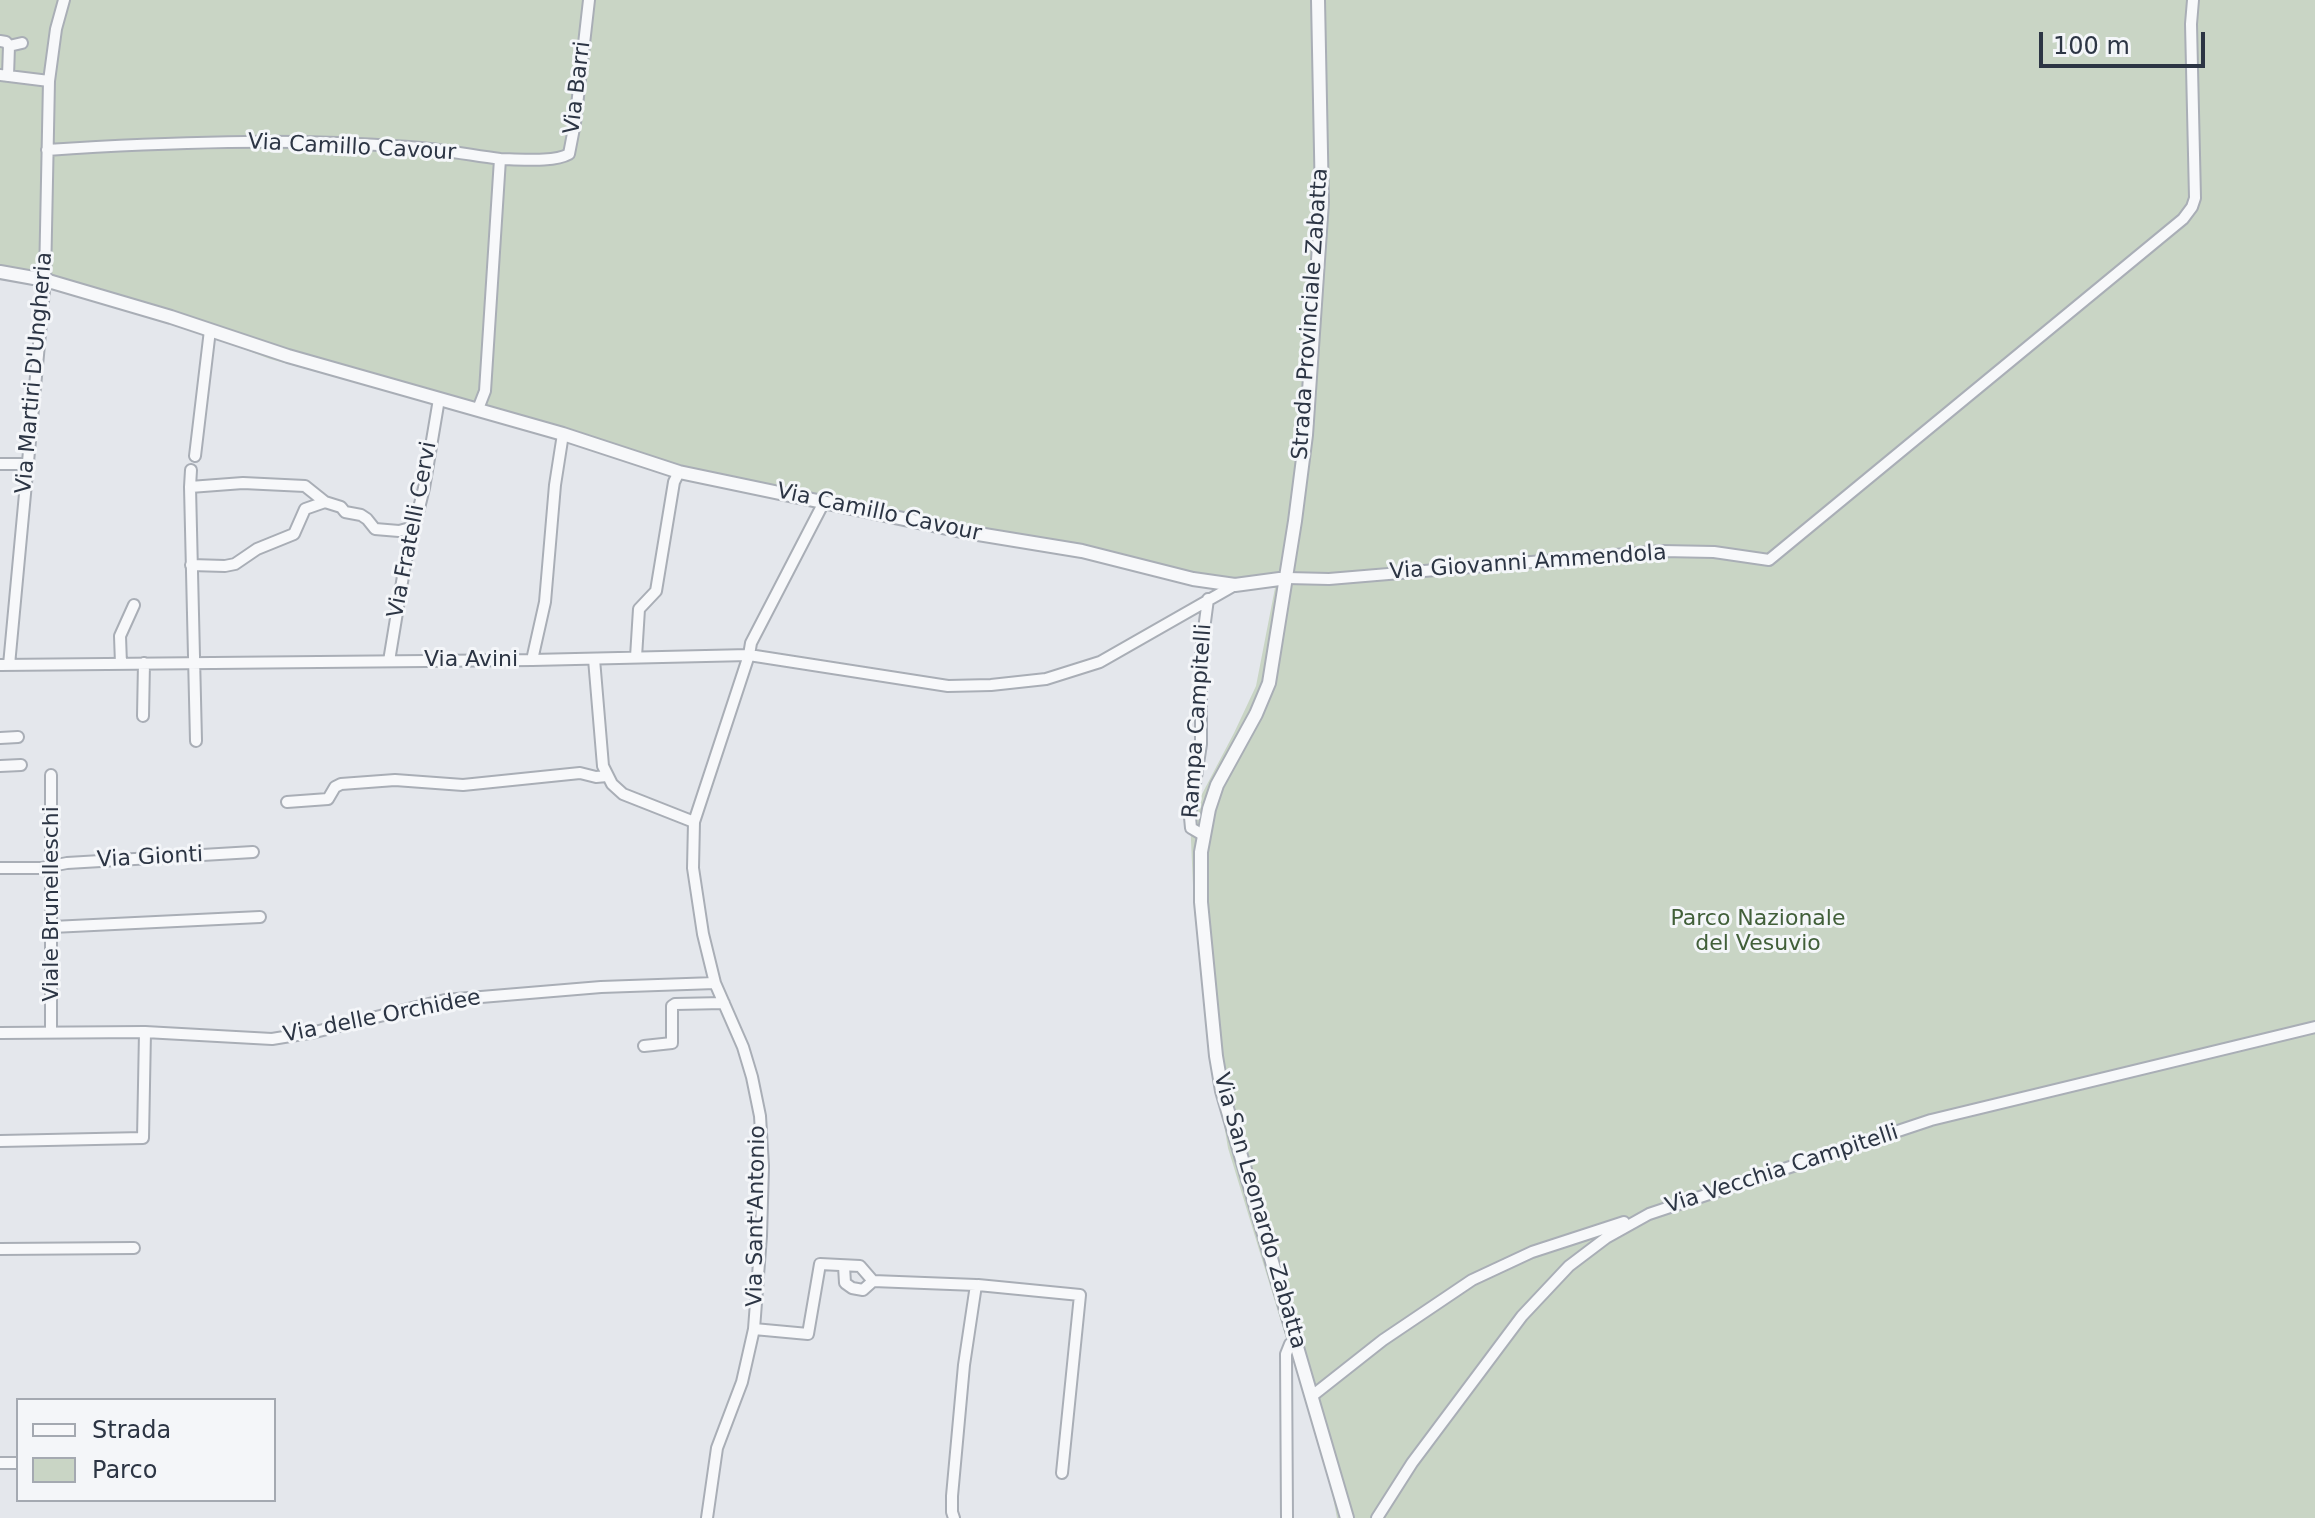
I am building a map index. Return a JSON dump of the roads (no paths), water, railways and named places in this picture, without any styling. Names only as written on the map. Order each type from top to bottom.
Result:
[{"type":"street","name":"Via Martiri D'Ungheria","points":[[5,665],[45,280],[49,81],[56,29],[64,0]]},
{"type":"street","name":"Via Barri","points":[[500,159],[564,157],[569,154],[589,0]]},
{"type":"street","name":"Strada Provinciale Zabatta","points":[[1287,578],[1306,435],[1319,271],[1322,202],[1318,0]]},
{"type":"street","name":"Via Giovanni Ammendola","points":[[1287,578],[1329,579],[1662,551],[1714,552],[1769,560],[2183,219],[2195,198],[2192,1]]},
{"type":"street","points":[[22,43],[4,43],[4,76],[49,81]]},
{"type":"street","name":"Via Camillo Cavour","points":[[47,150],[251,141],[411,147],[500,159]]},
{"type":"street","points":[[478,409],[485,391],[500,159]]},
{"type":"street","name":"Via Camillo Cavour","points":[[0,272],[45,280],[324,367],[563,434],[679,472],[966,532],[1082,551],[1193,579],[1235,585],[1287,578]]},
{"type":"street","points":[[195,456],[210,330]]},
{"type":"street","name":"Via Fratelli Cervi","points":[[389,661],[405,564],[424,488],[439,399]]},
{"type":"street","points":[[532,660],[545,602],[555,485],[563,434]]},
{"type":"street","points":[[0,464],[28,464]]},
{"type":"street","points":[[191,470],[196,741]]},
{"type":"street","points":[[636,657],[639,609],[656,591],[674,482],[679,472]]},
{"type":"street","points":[[190,487],[243,483],[305,486],[325,502],[341,507],[345,512],[361,515],[375,529],[384,532],[414,527]]},
{"type":"street","points":[[191,565],[235,564],[257,549],[294,534],[305,509],[325,502]]},
{"type":"street","name":"Via Sant'Antonio","points":[[707,1518],[717,1448],[742,1382],[754,1329],[763,1166],[760,1116],[752,1077],[708,962],[693,868],[694,822],[751,643],[824,502]]},
{"type":"street","name":"Via San Leonardo Zabatta","points":[[1287,578],[1269,683],[1256,714],[1217,785],[1203,835],[1201,902],[1222,1091],[1347,1518]]},
{"type":"street","name":"Via Avini","points":[[5,665],[749,655],[948,686],[991,685],[1046,679],[1100,662],[1235,585]]},
{"type":"street","name":"Rampa Campitelli","points":[[1203,835],[1191,828],[1190,817],[1201,744],[1201,652],[1208,599]]},
{"type":"street","points":[[121,664],[120,636],[134,605]]},
{"type":"street","points":[[594,659],[603,766],[607,776],[623,794],[694,822]]},
{"type":"street","points":[[143,716],[144,663]]},
{"type":"street","points":[[0,738],[18,737]]},
{"type":"street","points":[[0,766],[21,765]]},
{"type":"street","points":[[287,802],[328,799],[335,787],[341,784],[395,780],[463,785],[580,773],[607,776]]},
{"type":"street","name":"Viale Brunelleschi","points":[[51,775],[51,1032]]},
{"type":"street","name":"Via Gionti","points":[[0,868],[253,852]]},
{"type":"street","points":[[52,927],[260,917]]},
{"type":"street","name":"Via delle Orchidee","points":[[0,1033],[145,1032],[272,1039],[315,1032],[445,1000],[601,987],[715,983]]},
{"type":"street","points":[[644,1046],[672,1043],[672,1006],[675,1004],[724,1003]]},
{"type":"street","name":"Via Vecchia Campitelli","points":[[1377,1518],[1421,1452],[1522,1316],[1569,1266],[1606,1238],[1649,1214],[1931,1120],[2315,1027]]},
{"type":"street","points":[[0,1141],[143,1138],[145,1032]]},
{"type":"street","points":[[1312,1396],[1374,1346],[1472,1280],[1532,1252],[1649,1214]]},
{"type":"street","points":[[0,1249],[134,1248]]},
{"type":"street","points":[[754,1329],[808,1334],[820,1264],[860,1266],[873,1281]]},
{"type":"street","points":[[844,1266],[845,1283],[863,1290],[873,1281],[976,1285],[961,1394],[952,1496],[954,1518]]},
{"type":"street","points":[[978,1285],[1080,1295],[1062,1473]]},
{"type":"street","points":[[1287,1518],[1286,1354],[1290,1344],[1296,1341]]},
{"type":"park label","name":"Parco Nazionale del Vesuvio","points":[[1758,932]]}]
